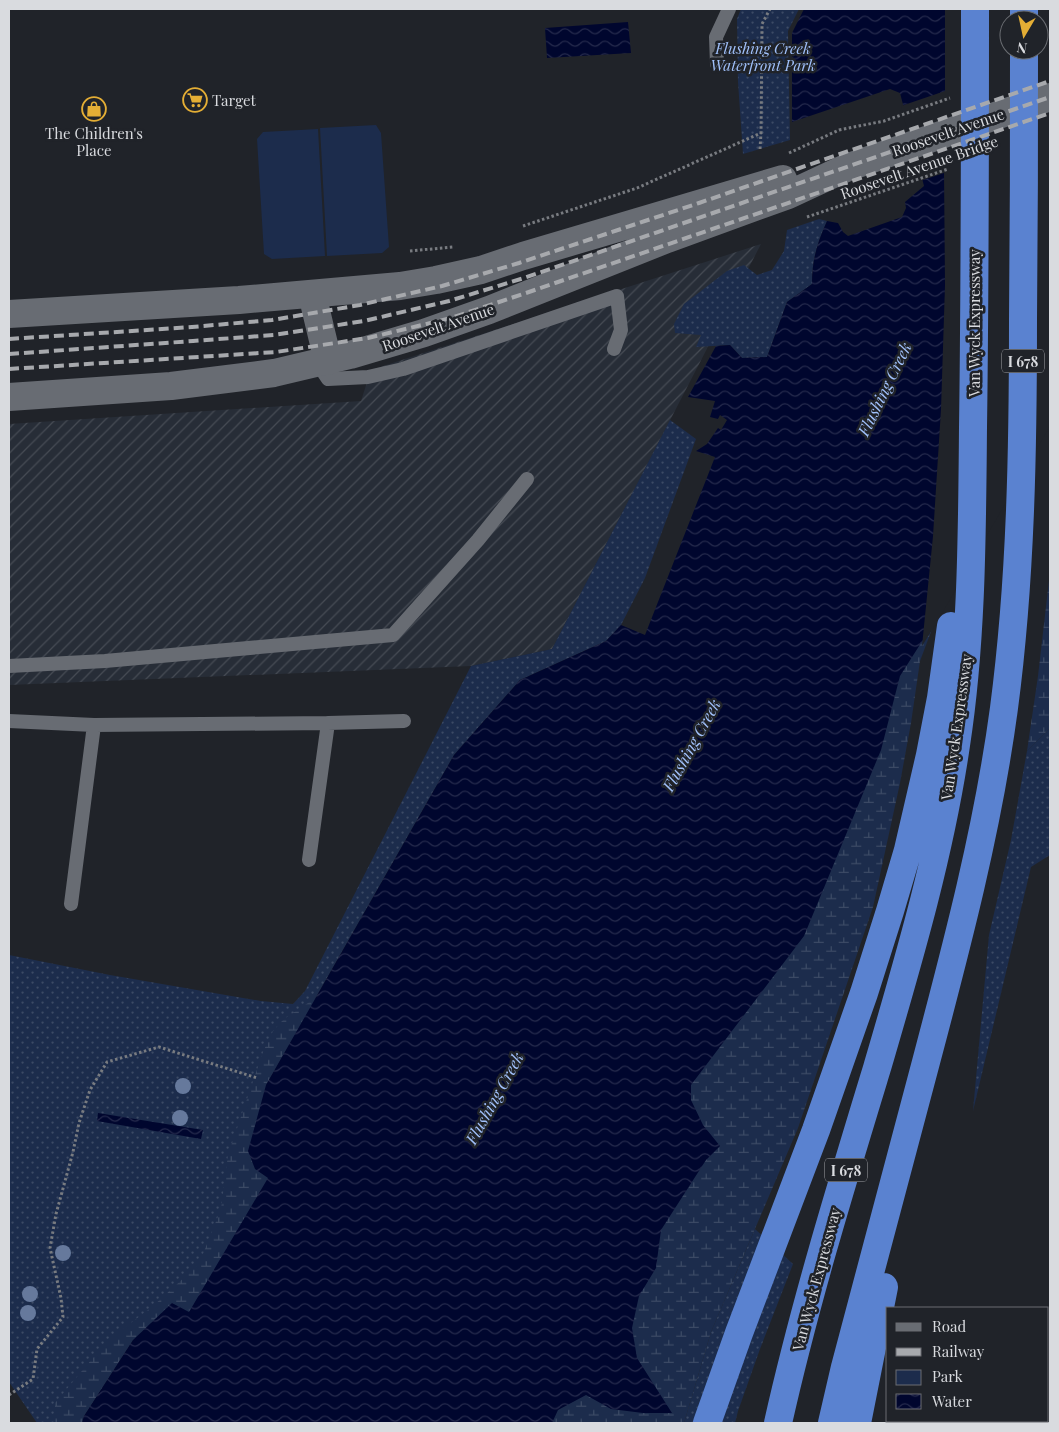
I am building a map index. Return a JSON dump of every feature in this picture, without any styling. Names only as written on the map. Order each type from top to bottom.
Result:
[{"type":"highway","name":"Van Wyck Expressway","points":[[778,1423],[816,1272],[896,1003],[919,918],[948,793],[957,738],[956,665],[970,600],[973,473],[975,9]]},
{"type":"highway","name":"I 678","points":[[832,1423],[845,1367],[961,928],[980,846],[1008,672],[1017,569],[1023,410],[1024,60]]},
{"type":"highway","points":[[711,1416],[739,1333],[803,1168],[862,1001],[908,850],[936,726],[956,665]]},
{"type":"highway","points":[[858,1423],[939,1012]]},
{"type":"main road","name":"Roosevelt Avenue","points":[[9,314],[312,294],[400,286],[436,280],[481,270],[785,177],[846,168],[1050,97]]},
{"type":"main road","name":"Roosevelt Avenue","points":[[9,397],[171,386],[274,373],[323,362],[424,333],[480,314],[667,239],[785,177]]},
{"type":"main road","points":[[312,294],[323,362]]},
{"type":"lane","points":[[717,64],[716,37],[729,9]]},
{"type":"lane","points":[[323,362],[328,378],[368,377],[404,368],[617,296],[621,330],[614,349]]},
{"type":"lane","points":[[9,666],[105,661],[393,635],[478,540],[527,479]]},
{"type":"lane","points":[[9,721],[94,725],[404,721]]},
{"type":"lane","points":[[309,860],[328,723]]},
{"type":"lane","points":[[71,904],[94,725]]},
{"type":"path","points":[[760,149],[762,24],[770,9]]},
{"type":"path","points":[[785,177],[839,130],[884,121],[958,96]]},
{"type":"path","points":[[518,228],[637,188],[761,133]]},
{"type":"path","name":"Roosevelt Avenue Bridge","points":[[804,218],[956,166]]},
{"type":"path","points":[[410,251],[455,247]]},
{"type":"path","points":[[9,1395],[33,1379],[37,1349],[64,1317],[50,1248],[56,1214],[79,1123],[90,1090],[107,1062],[160,1047],[257,1078]]},
{"type":"shaded area","points":[[761,244],[552,649],[471,666],[9,685],[9,424],[361,401],[371,370]]},
{"type":"green space","name":"Flushing Creek Waterfront Park","points":[[741,9],[799,9],[788,31],[790,140],[743,154],[738,82],[737,19]]},
{"type":"green space","points":[[376,125],[381,133],[389,247],[382,253],[327,256],[320,128]]},
{"type":"green space","points":[[318,129],[325,256],[272,259],[264,254],[257,139],[263,132]]},
{"type":"green space","points":[[819,219],[827,221],[816,252],[812,284],[787,302],[767,357],[742,358],[730,345],[696,347],[701,335],[675,333],[674,324],[684,304],[727,271],[744,265],[757,275],[772,270],[784,251],[787,230]]},
{"type":"green space","points":[[670,420],[696,439],[645,578],[621,625],[606,641],[520,680],[454,755],[266,1085],[255,1169],[269,1177],[189,1313],[133,1340],[84,1416],[82,1423],[37,1423],[9,1382],[9,955],[110,975],[261,1001],[293,1004],[305,991],[471,666],[552,649]]},
{"type":"green space","points":[[1050,572],[1050,728],[1027,751],[1038,676]]},
{"type":"green space","points":[[935,621],[920,661],[900,783],[873,907],[798,1128],[711,1332],[684,1423],[531,1423],[664,1118],[868,709]]},
{"type":"green space","points":[[1050,728],[1050,855],[1031,867],[973,1111],[989,935],[1011,840],[1027,751]]},
{"type":"green space","points":[[317,997],[266,1085],[269,1177],[189,1313],[172,1303],[133,1340],[84,1416],[82,1423],[55,1423],[55,1403],[108,1340],[152,1307],[199,1264],[221,1209],[228,1155],[263,1052],[273,1031],[284,1019]]},
{"type":"green space","points":[[755,1229],[793,1264],[760,1349],[735,1423],[684,1423],[711,1332]]},
{"type":"water","name":"Flushing Creek","points":[[804,9],[1050,9],[1049,14],[1049,10],[999,10],[999,60],[1040,60],[935,621],[900,676],[881,750],[804,936],[691,1085],[691,1100],[703,1125],[720,1146],[706,1160],[661,1230],[656,1268],[639,1296],[632,1328],[637,1358],[672,1413],[643,1413],[611,1409],[586,1395],[558,1410],[552,1423],[82,1423],[84,1416],[133,1340],[172,1303],[189,1312],[268,1178],[255,1169],[248,1151],[266,1085],[454,755],[520,680],[606,641],[621,625],[645,635],[715,457],[696,451],[707,444],[718,428],[721,430],[727,420],[720,415],[718,419],[710,417],[715,401],[688,397],[716,346],[730,345],[742,358],[767,357],[787,302],[812,284],[816,252],[827,221],[838,223],[843,232],[848,236],[902,217],[906,208],[905,202],[924,186],[900,93],[890,89],[792,122],[792,33]]},
{"type":"water","points":[[628,22],[631,53],[547,58],[545,28]]},
{"type":"water","points":[[98,1113],[203,1130],[201,1139],[97,1121]]},
{"type":"pier","points":[[945,9],[1050,9],[1050,426],[922,646],[933,536],[941,409],[945,285],[944,173],[920,181],[901,106],[945,91]]},
{"type":"railway","points":[[9,339],[272,320],[360,305],[442,286],[519,263],[699,203],[1050,81]]},
{"type":"railway","points":[[9,354],[274,335],[364,321],[449,301],[524,278],[1050,97]]},
{"type":"railway","points":[[9,369],[276,352],[368,338],[451,318],[1050,113]]},
{"type":"place","name":"Target","points":[[195,100]]},
{"type":"place","name":"The Children's Place","points":[[94,109]]}]
